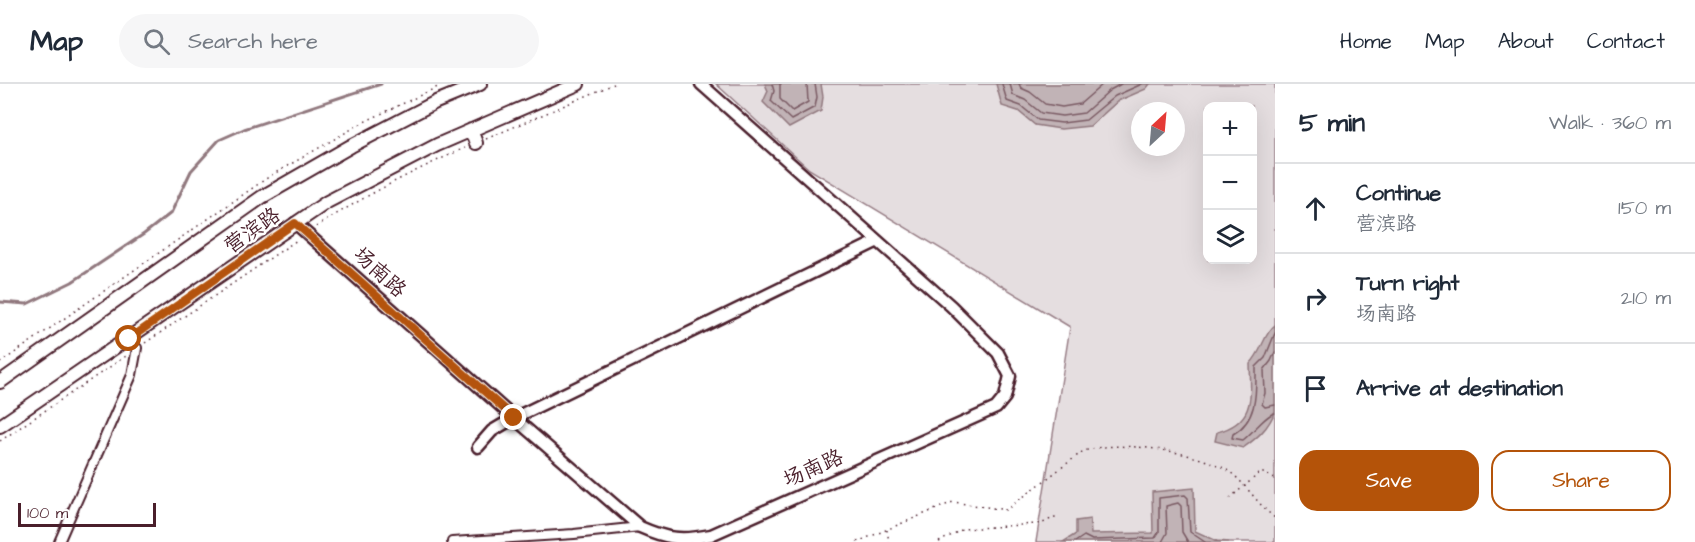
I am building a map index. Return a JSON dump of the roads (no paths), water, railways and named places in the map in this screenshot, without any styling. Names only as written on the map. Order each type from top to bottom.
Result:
[{"type":"main road","name":"营滨路","points":[[0,382],[262,197],[362,140],[436,102],[480,84]]},
{"type":"main road","name":"营滨路","points":[[0,426],[295,223],[372,177],[471,130],[578,84]]},
{"type":"main road","points":[[471,130],[476,143]]},
{"type":"street","name":"场南路","points":[[295,223],[640,527],[662,537],[690,539],[711,535],[996,408],[1005,398],[1010,376],[998,353],[951,306],[702,84]]},
{"type":"street","points":[[478,447],[492,431],[514,418],[878,242]]},
{"type":"street","points":[[59,542],[132,375],[136,348]]},
{"type":"street","points":[[452,542],[574,538],[640,527]]},
{"type":"water","points":[[765,84],[821,84],[823,97],[821,111],[789,128],[763,102],[768,91]]},
{"type":"water","points":[[996,84],[1150,84],[1146,89],[1118,101],[1090,126],[1061,129],[1035,125],[1018,111],[1002,106]]},
{"type":"water","points":[[1275,325],[1275,411],[1269,423],[1243,448],[1215,441],[1217,432],[1229,428],[1244,415],[1250,397],[1250,364]]},
{"type":"water","points":[[1194,488],[1195,531],[1217,541],[1229,542],[1063,542],[1076,534],[1076,521],[1090,519],[1091,534],[1153,533],[1152,492]]},
{"type":"waterway","points":[[0,302],[27,304],[72,282],[144,234],[171,213],[191,171],[219,140],[244,129],[381,84]]}]
